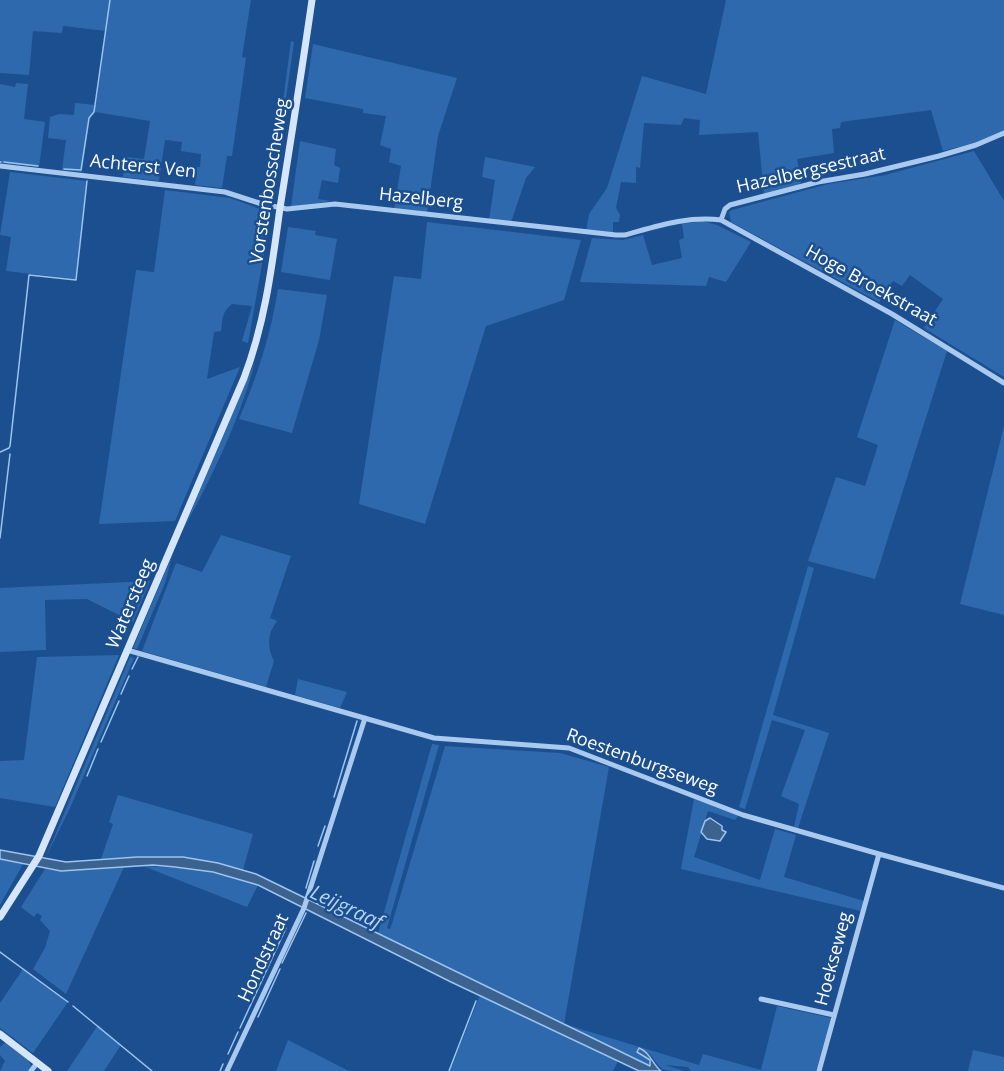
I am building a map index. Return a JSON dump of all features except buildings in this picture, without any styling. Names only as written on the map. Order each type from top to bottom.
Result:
[{"type":"street","name":"Vorstenbosscheweg","points":[[249,365],[265,310],[312,0]]},
{"type":"street","name":"Hazelbergsestraat","points":[[721,220],[725,208],[730,205],[818,182],[865,174],[939,156],[976,145],[1004,133]]},
{"type":"street","name":"Achterst Ven","points":[[0,166],[225,192],[280,208]]},
{"type":"street","name":"Hazelberg","points":[[280,208],[295,209],[335,204],[558,230],[625,235],[685,219],[721,220]]},
{"type":"street","name":"Hoge Broekstraat","points":[[721,220],[892,314],[1004,383]]},
{"type":"street","name":"Watersteeg","points":[[0,917],[39,856],[249,365]]},
{"type":"street","name":"Roestenburgseweg","points":[[127,650],[434,738],[569,748],[742,815],[1004,888]]},
{"type":"street","name":"Hondstraat","points":[[227,1071],[303,908],[365,718]]},
{"type":"street","name":"Hoekseweg","points":[[819,1071],[879,854]]},
{"type":"street","points":[[761,999],[834,1015]]},
{"type":"street","points":[[0,1034],[48,1071]]},
{"type":"street","points":[[31,1071],[37,1063]]},
{"type":"shaded area","points":[[0,0],[251,0],[242,57],[246,58],[232,156],[227,156],[222,188],[195,185],[201,154],[181,151],[182,142],[165,140],[159,181],[123,177],[126,157],[144,159],[150,121],[95,112],[90,117],[82,172],[62,170],[66,140],[48,138],[50,117],[59,114],[74,115],[75,103],[96,105],[106,31],[63,26],[62,33],[33,31],[29,75],[0,73]]},
{"type":"shaded area","points":[[726,0],[1004,0],[1004,131],[978,142],[943,151],[931,110],[841,122],[840,128],[832,129],[834,153],[797,159],[800,185],[764,194],[758,132],[699,135],[700,120],[684,118],[681,125],[644,123],[640,168],[636,167],[636,183],[621,182],[616,208],[620,215],[619,222],[613,222],[613,233],[586,231],[589,214],[607,188],[642,76],[706,94]]},
{"type":"shaded area","points":[[291,41],[294,42],[281,134],[280,163],[275,162]]},
{"type":"shaded area","points":[[313,44],[457,78],[438,136],[427,213],[394,209],[401,166],[389,162],[391,149],[380,145],[386,116],[363,113],[363,109],[305,98]]},
{"type":"shaded area","points":[[16,83],[28,84],[24,119],[45,122],[39,167],[0,163],[0,84],[15,87]]},
{"type":"shaded area","points":[[300,141],[336,149],[334,165],[340,168],[338,183],[322,180],[318,199],[331,201],[291,207]]},
{"type":"shaded area","points":[[974,151],[1004,201],[1004,377],[924,328],[943,299],[910,275],[902,286],[893,281],[879,302],[731,222],[729,212],[732,210],[828,184],[885,175]]},
{"type":"shaded area","points":[[485,157],[535,167],[526,178],[511,222],[489,220],[495,180],[482,177]]},
{"type":"shaded area","points":[[10,172],[87,181],[76,279],[6,271],[11,237],[0,235]]},
{"type":"shaded area","points":[[165,190],[230,198],[271,213],[249,338],[248,343],[242,341],[252,306],[232,304],[224,313],[221,331],[214,332],[207,379],[240,367],[175,521],[99,524],[136,270],[154,272]]},
{"type":"shaded area","points":[[702,221],[717,225],[751,242],[726,282],[709,277],[706,286],[580,282],[592,238],[623,240],[643,235],[652,265],[682,258],[679,240],[684,238],[682,224]]},
{"type":"shaded area","points":[[427,222],[581,240],[564,300],[486,326],[425,524],[359,504],[394,276],[421,279]]},
{"type":"shaded area","points":[[288,227],[316,231],[315,235],[337,239],[330,280],[281,272]]},
{"type":"shaded area","points":[[278,289],[327,295],[319,340],[292,433],[239,419],[263,355]]},
{"type":"shaded area","points":[[895,320],[947,351],[875,579],[808,561],[836,477],[865,486],[878,445],[857,437]]},
{"type":"shaded area","points":[[255,361],[225,446],[184,528]]},
{"type":"shaded area","points":[[1004,426],[1004,615],[960,604]]},
{"type":"shaded area","points":[[221,535],[291,556],[270,618],[277,621],[270,636],[269,646],[274,661],[266,687],[142,651],[176,563],[202,572]]},
{"type":"shaded area","points":[[172,556],[165,583],[137,649],[133,648]]},
{"type":"shaded area","points":[[808,566],[814,568],[773,715],[829,733],[798,828],[794,827],[799,804],[781,796],[805,730],[772,720],[745,809],[739,807]]},
{"type":"shaded area","points":[[150,581],[133,622],[87,599],[45,600],[46,650],[0,652],[0,588]]},
{"type":"shaded area","points":[[119,655],[55,807],[0,798],[0,761],[24,760],[37,657]]},
{"type":"shaded area","points":[[130,657],[134,658],[70,808],[45,859]]},
{"type":"shaded area","points":[[298,679],[347,692],[340,708],[295,695]]},
{"type":"shaded area","points":[[432,744],[439,745],[387,928],[390,929],[445,746],[560,753],[609,767],[564,1024],[378,933]]},
{"type":"shaded area","points":[[118,795],[253,834],[243,870],[208,861],[173,857],[101,859],[113,824],[109,822]]},
{"type":"shaded area","points":[[694,799],[739,815],[735,820],[708,811],[694,857],[760,880],[775,829],[796,835],[784,877],[864,901],[861,911],[681,869]]},
{"type":"shaded area","points":[[710,818],[722,826],[722,830],[726,832],[720,841],[707,839],[701,832],[705,821]]},
{"type":"shaded area","points":[[0,850],[66,862],[137,857],[183,857],[218,863],[256,874],[650,1066],[650,1060],[637,1052],[639,1048],[661,1071],[639,1071],[451,982],[258,885],[213,872],[153,865],[61,871],[0,859]]},
{"type":"shaded area","points":[[0,859],[23,864],[0,905]]},
{"type":"shaded area","points":[[143,866],[199,869],[258,885],[247,907]]},
{"type":"shaded area","points":[[124,867],[66,994],[33,969],[45,948],[50,931],[40,920],[42,916],[37,913],[34,917],[21,907],[45,869],[61,871]]},
{"type":"shaded area","points":[[23,969],[68,1002],[33,1053],[0,1028],[0,1003]]},
{"type":"shaded area","points":[[480,995],[618,1061],[613,1071],[450,1071]]},
{"type":"shaded area","points":[[777,1006],[831,1018],[816,1071],[691,1071],[688,1067],[665,1065],[684,1071],[666,1070],[660,1067],[650,1054],[638,1053],[650,1060],[650,1066],[564,1024],[699,1065],[703,1054],[761,1070]]},
{"type":"shaded area","points":[[98,1025],[121,1045],[104,1071],[67,1071]]},
{"type":"shaded area","points":[[288,1040],[349,1071],[276,1071]]},
{"type":"shaded area","points":[[6,1042],[27,1058],[31,1066],[30,1071],[0,1071],[5,1061],[0,1055],[0,1047]]},
{"type":"shaded area","points":[[973,1050],[1004,1057],[1004,1071],[968,1071]]},
{"type":"waterway","points":[[64,169],[81,170],[89,118],[94,112],[110,0]]},
{"type":"waterway","points":[[4,162],[38,166]]},
{"type":"waterway","points":[[0,452],[10,446],[29,275],[76,280],[87,181]]},
{"type":"waterway","points":[[0,538],[10,454]]},
{"type":"waterway","points":[[132,669],[138,657]]},
{"type":"waterway","points":[[121,694],[129,676]]},
{"type":"waterway","points":[[101,742],[119,701]]},
{"type":"waterway","points":[[334,797],[357,721]]},
{"type":"waterway","points":[[87,776],[98,749]]},
{"type":"waterway","points":[[318,846],[325,826]]},
{"type":"waterway","name":"Leijgraaf","points":[[306,888],[314,861]]},
{"type":"waterway","name":"Leijgraaf","points":[[282,963],[306,913]]},
{"type":"waterway","points":[[240,1028],[286,928]]},
{"type":"waterway","points":[[0,952],[68,1002]]},
{"type":"waterway","points":[[258,1017],[280,969]]},
{"type":"waterway","points":[[449,1071],[476,1001]]},
{"type":"waterway","points":[[73,1006],[152,1071]]},
{"type":"waterway","points":[[228,1054],[238,1032]]},
{"type":"waterway","points":[[220,1071],[223,1064]]}]
